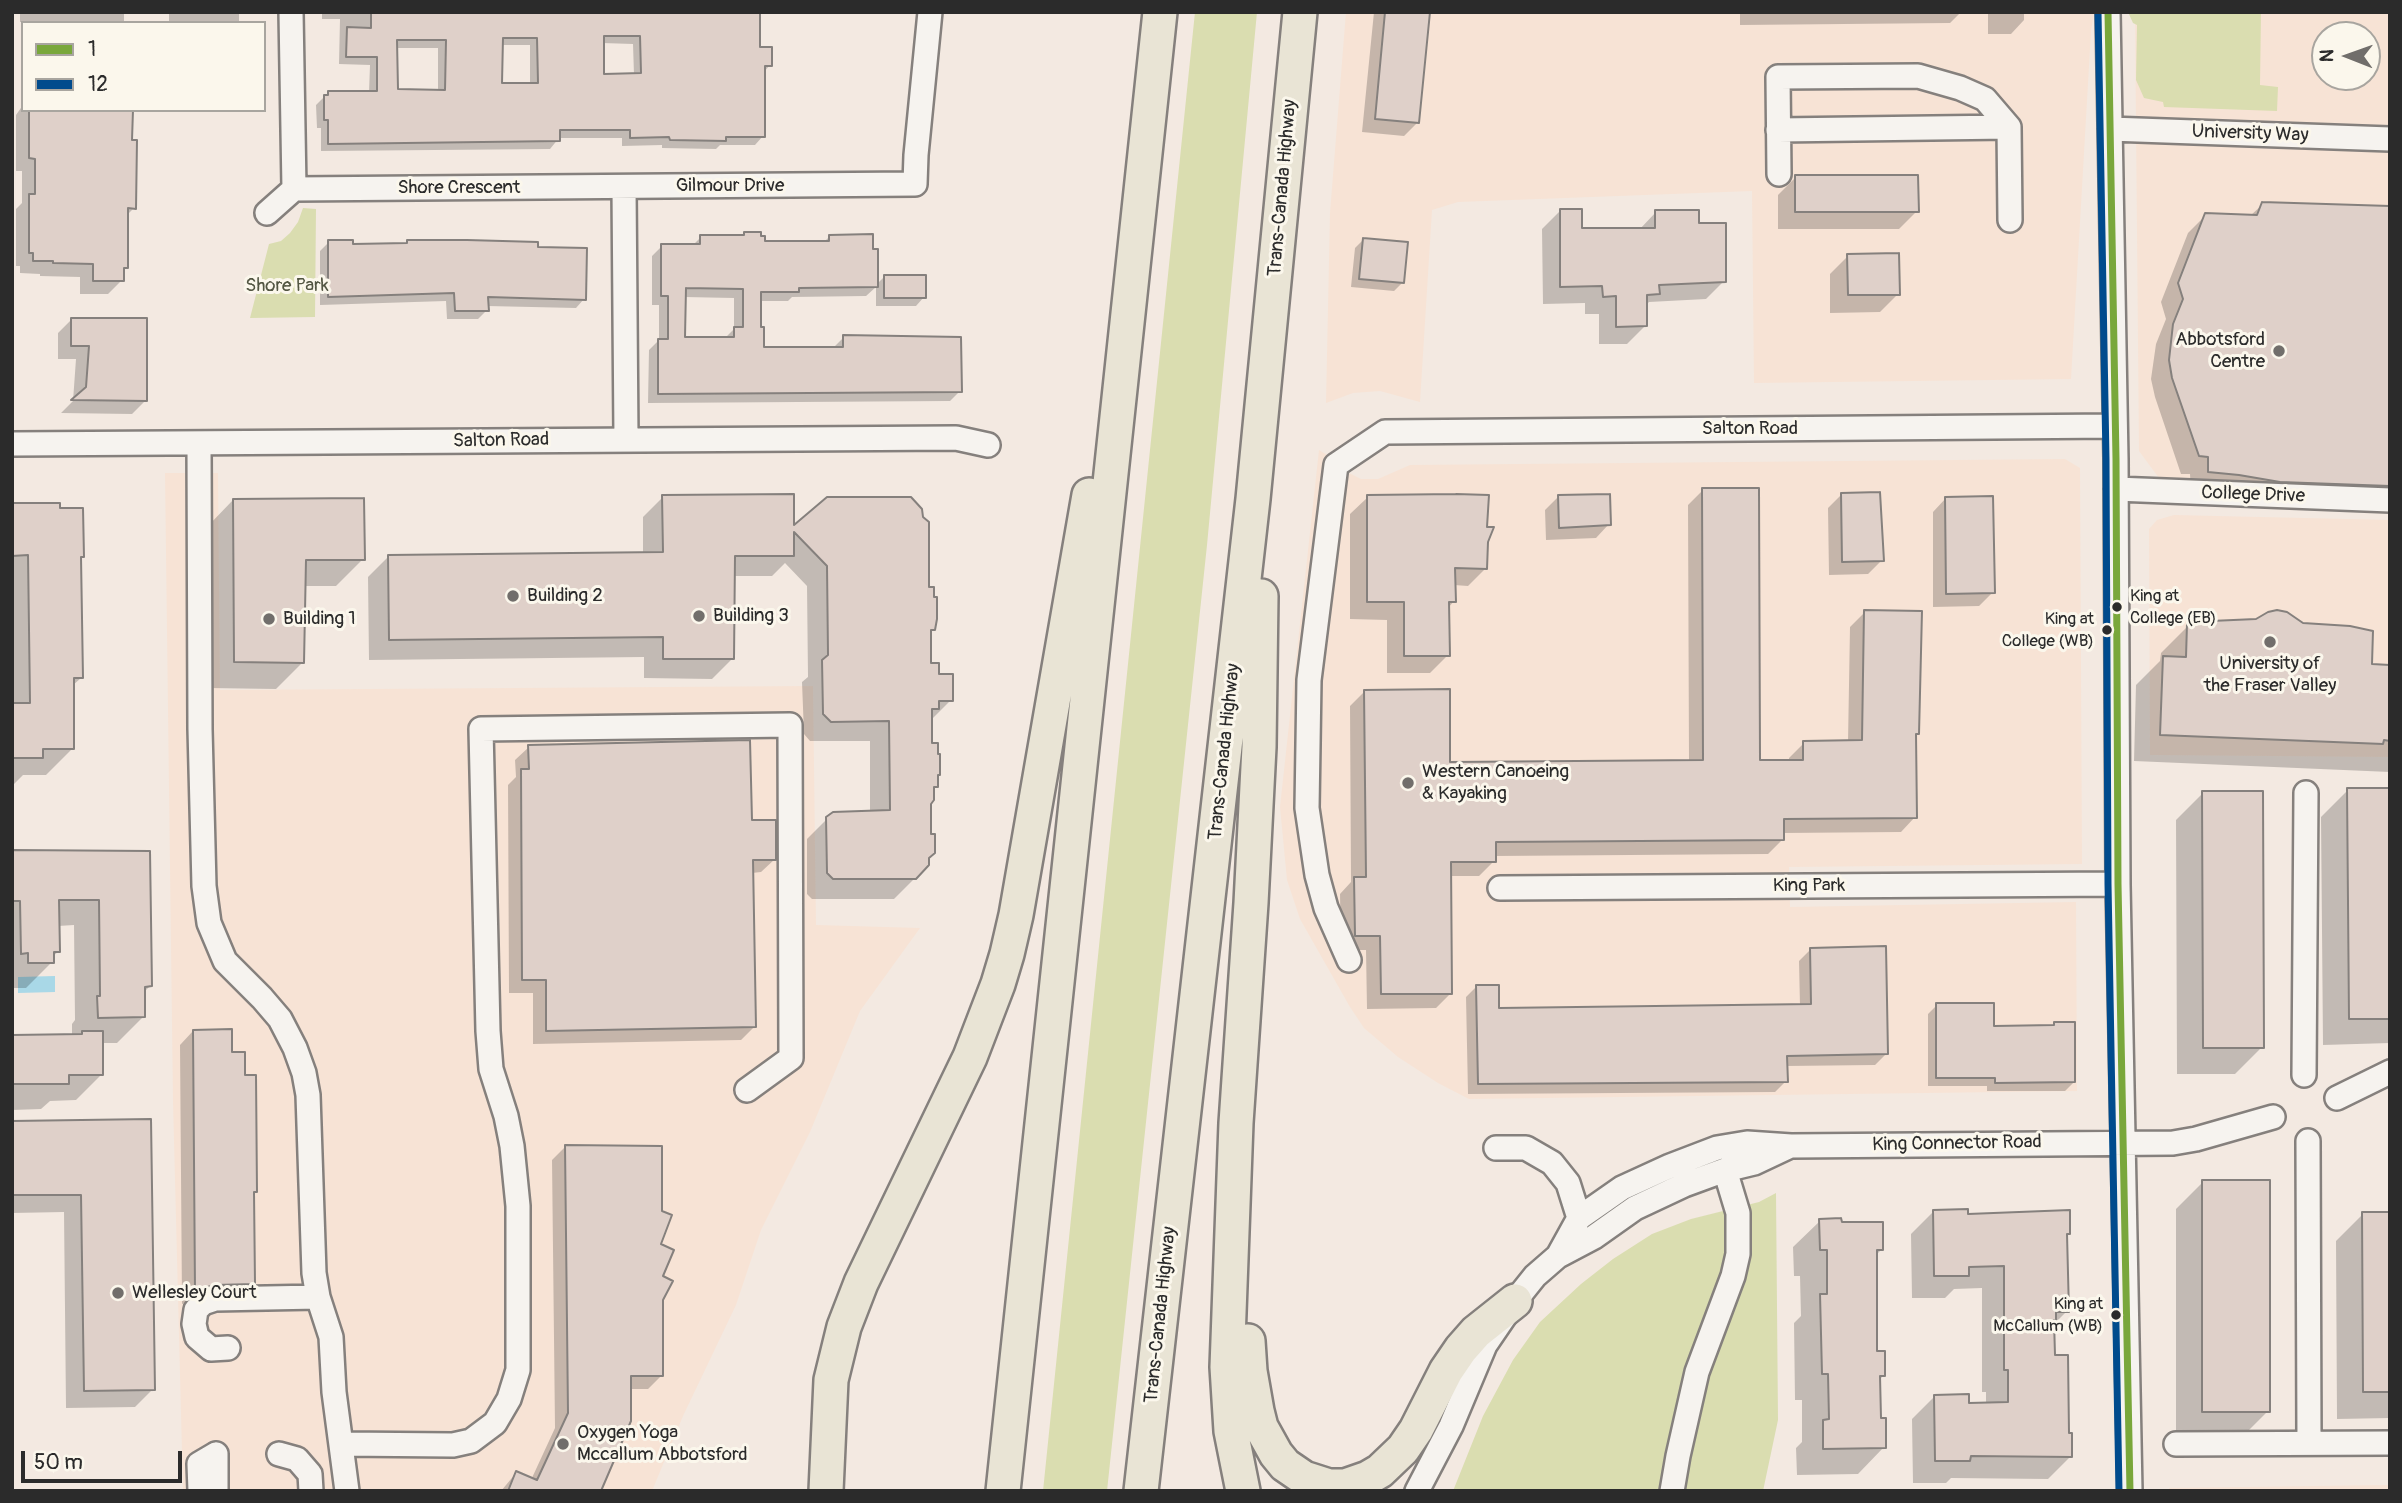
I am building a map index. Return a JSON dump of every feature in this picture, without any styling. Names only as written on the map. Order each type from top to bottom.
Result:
[{"type":"highway","points":[[1003,1491],[1160,12]]},
{"type":"highway","name":"Trans-Canada Highway","points":[[1141,1491],[1253,499],[1300,12]]},
{"type":"highway","points":[[826,1491],[831,1380],[844,1326],[861,1283],[970,1056],[998,984],[1016,915],[1143,182]]},
{"type":"highway","points":[[1242,1491],[1231,1431],[1227,1367],[1236,1123],[1259,747],[1262,555],[1253,499]]},
{"type":"highway","points":[[1236,1123],[1247,1188],[1248,1332],[1252,1393],[1261,1427],[1268,1441],[1285,1465],[1304,1478],[1329,1486],[1345,1486],[1380,1471],[1403,1449],[1416,1430],[1446,1371],[1461,1349],[1476,1332],[1515,1301]]},
{"type":"street","points":[[267,213],[294,189],[291,12]]},
{"type":"street","name":"Gilmour Drive","points":[[624,187],[915,184],[930,12]]},
{"type":"street","points":[[2108,12],[2130,1491]]},
{"type":"street","points":[[1779,174],[1778,77],[1918,76],[1960,88],[1985,99],[2009,127],[2010,220]]},
{"type":"street","points":[[1778,130],[2009,127]]},
{"type":"street","name":"University Way","points":[[2110,129],[2390,139]]},
{"type":"street","points":[[624,187],[626,439]]},
{"type":"street","name":"Shore Crescent","points":[[294,189],[624,187]]},
{"type":"street","name":"Salton Road","points":[[1349,960],[1326,908],[1317,875],[1307,808],[1308,680],[1336,465],[1384,432],[2115,426]]},
{"type":"street","name":"Salton Road","points":[[12,444],[956,438],[988,445]]},
{"type":"street","points":[[199,443],[200,729],[204,886],[209,923],[225,961],[279,1019],[295,1048],[304,1073],[308,1095],[314,1273],[318,1297],[331,1337],[334,1392],[347,1491]]},
{"type":"street","name":"College Drive","points":[[2116,489],[2390,500]]},
{"type":"street","points":[[341,1444],[453,1445],[471,1441],[495,1423],[509,1399],[518,1370],[518,1206],[506,1116],[491,1069],[488,1031],[481,729],[790,725],[792,1058],[747,1090]]},
{"type":"street","points":[[2304,1075],[2306,793]]},
{"type":"street","name":"King Park","points":[[1500,888],[2119,884]]},
{"type":"street","points":[[2337,1098],[2390,1072]]},
{"type":"street","name":"King Connector Road","points":[[1558,1256],[1579,1218],[1622,1188],[1670,1166],[1717,1149],[1748,1143],[1791,1146],[2173,1143],[2273,1117]]},
{"type":"street","points":[[2308,1141],[2309,1443]]},
{"type":"street","name":"King Connector Road","points":[[1418,1491],[1451,1426],[1485,1345],[1535,1276],[1558,1256],[1594,1237],[1635,1208],[1684,1185],[1754,1163],[1791,1146]]},
{"type":"street","points":[[1496,1148],[1526,1148],[1552,1163],[1568,1183],[1579,1218]]},
{"type":"street","points":[[1672,1491],[1697,1372],[1733,1276],[1738,1254],[1738,1213],[1725,1170]]},
{"type":"street","points":[[228,1348],[211,1349],[197,1337],[194,1324],[196,1310],[203,1303],[215,1299],[318,1297]]},
{"type":"street","name":"King Connector Road","points":[[1434,1491],[1451,1426]]},
{"type":"street","points":[[2176,1444],[2390,1443]]},
{"type":"street","points":[[200,1491],[199,1464],[216,1454],[216,1491]]},
{"type":"street","points":[[279,1454],[297,1459],[310,1474],[311,1491]]},
{"type":"shaded area","points":[[1346,12],[2094,12],[2071,379],[1754,383],[1752,191],[1458,202],[1432,210],[1420,402],[1380,391],[1353,393],[1326,403],[1330,213]]},
{"type":"shaded area","points":[[2135,12],[2390,12],[2390,486],[2159,478],[2139,451]]},
{"type":"shaded area","points":[[1319,450],[1345,471],[1361,479],[1378,479],[1410,465],[2065,459],[2080,468],[2082,864],[1789,867],[1790,907],[2076,902],[2077,1091],[1469,1099],[1398,1057],[1364,1028],[1350,1007],[1300,919],[1287,880],[1280,807]]},
{"type":"shaded area","points":[[165,473],[218,473],[220,690],[813,686],[816,925],[920,928],[860,1011],[810,1132],[761,1230],[736,1305],[683,1416],[652,1491],[183,1491],[173,1101]]},
{"type":"shaded area","name":"University of the Fraser Valley","points":[[2174,515],[2390,520],[2390,757],[2150,755],[2149,529],[2157,520]]},
{"type":"shaded area","points":[[2390,1485],[2390,1491],[2169,1491],[2169,1488]]},
{"type":"green space","points":[[1195,12],[1257,12],[1207,545],[1107,1491],[1043,1491]]},
{"type":"green space","points":[[2128,12],[2261,12],[2260,85],[2278,87],[2277,111],[2164,107],[2163,102],[2144,98],[2136,80],[2137,25],[2133,23]]},
{"type":"green space","name":"Shore Park","points":[[303,208],[316,209],[315,317],[250,318],[269,244],[281,241],[290,233]]},
{"type":"green space","points":[[1776,1193],[1778,1420],[1763,1491],[1453,1491],[1483,1416],[1513,1360],[1540,1322],[1581,1284],[1652,1234],[1691,1219],[1759,1202]]},
{"type":"water","points":[[55,976],[55,992],[18,993],[18,977]]},
{"type":"building","points":[[371,12],[760,12],[760,47],[772,47],[772,66],[765,66],[765,137],[726,137],[726,141],[670,140],[669,137],[630,138],[630,130],[560,130],[560,141],[328,144],[324,95],[328,95],[328,91],[377,91],[377,57],[346,57],[347,27],[371,28]],"holes":[[[604,36],[640,36],[641,73],[604,74]],[[503,38],[537,38],[538,83],[502,83]],[[397,40],[446,40],[445,90],[398,89]]]},
{"type":"building","points":[[1385,12],[1430,12],[1419,123],[1375,119]]},
{"type":"building","points":[[29,112],[133,112],[132,140],[137,140],[136,209],[128,208],[128,268],[124,268],[124,281],[93,281],[93,264],[33,261],[33,253],[29,253],[29,194],[35,194],[35,159],[29,158]]},
{"type":"building","points":[[1795,175],[1918,175],[1919,212],[1795,212]]},
{"type":"building","name":"Abbotsford Centre","points":[[2262,202],[2390,206],[2390,486],[2280,482],[2208,472],[2208,457],[2199,456],[2172,378],[2169,360],[2173,324],[2183,299],[2178,283],[2205,213],[2257,215]]},
{"type":"building","points":[[1560,209],[1582,209],[1582,228],[1655,228],[1655,210],[1699,210],[1699,223],[1726,223],[1726,282],[1659,285],[1660,294],[1647,295],[1647,326],[1616,327],[1616,296],[1603,297],[1602,286],[1560,287]]},
{"type":"building","points":[[744,232],[761,232],[765,241],[829,241],[829,235],[873,234],[873,249],[878,249],[878,287],[799,288],[799,292],[761,292],[764,347],[843,347],[843,335],[961,337],[962,392],[658,394],[658,339],[668,339],[668,296],[661,296],[661,244],[700,244],[700,235],[744,235]],"holes":[[[686,288],[743,289],[743,327],[734,327],[734,337],[685,337]]]},
{"type":"building","points":[[1363,238],[1408,242],[1404,283],[1359,279]]},
{"type":"building","points":[[328,240],[353,240],[353,244],[407,243],[407,240],[538,242],[538,247],[587,248],[586,300],[488,297],[489,311],[455,311],[454,293],[328,297]]},
{"type":"building","points":[[1899,253],[1900,295],[1848,295],[1847,254]]},
{"type":"building","points":[[884,275],[926,275],[926,298],[884,298]]},
{"type":"building","points":[[71,318],[147,318],[147,401],[71,400],[86,387],[89,346],[71,346]]},
{"type":"building","points":[[1702,488],[1759,488],[1760,760],[1803,760],[1803,741],[1862,740],[1864,610],[1922,611],[1919,734],[1916,734],[1917,818],[1784,819],[1784,840],[1496,842],[1496,862],[1451,862],[1452,994],[1381,994],[1380,936],[1355,936],[1354,877],[1366,877],[1364,690],[1450,689],[1450,762],[1703,760]]},
{"type":"building","points":[[1880,492],[1884,561],[1842,562],[1841,493]]},
{"type":"building","points":[[794,494],[794,525],[827,497],[911,497],[929,522],[929,587],[934,587],[934,597],[937,597],[935,630],[931,630],[931,663],[939,663],[939,674],[953,674],[953,701],[939,701],[939,709],[932,709],[932,743],[938,743],[940,754],[938,787],[934,787],[934,800],[931,804],[931,834],[935,834],[935,853],[929,858],[929,865],[916,879],[833,879],[827,873],[826,817],[833,812],[890,810],[889,721],[831,722],[823,714],[822,660],[828,655],[827,566],[794,532],[794,556],[735,556],[734,659],[663,659],[663,637],[389,640],[388,555],[663,552],[662,495]]},
{"type":"building","points":[[1610,494],[1611,525],[1559,528],[1558,495]]},
{"type":"building","points":[[1367,495],[1489,495],[1487,527],[1494,527],[1488,542],[1487,569],[1455,568],[1456,602],[1449,602],[1450,656],[1404,656],[1404,602],[1367,602]]},
{"type":"building","points":[[1993,496],[1995,593],[1946,594],[1945,497]]},
{"type":"building","name":"Building 1","points":[[364,498],[365,560],[306,560],[304,663],[234,662],[233,499]]},
{"type":"building","points":[[12,503],[60,503],[60,508],[83,508],[83,678],[74,678],[74,749],[43,749],[43,758],[12,758],[12,703],[30,703],[28,555],[12,556]]},
{"type":"building","points":[[2277,610],[2287,612],[2303,623],[2350,626],[2373,631],[2372,664],[2390,665],[2390,741],[2384,740],[2383,744],[2160,735],[2163,656],[2186,657],[2187,624],[2256,619]]},
{"type":"building","points":[[750,740],[752,820],[776,820],[776,860],[753,860],[756,1027],[546,1031],[546,980],[522,980],[521,769],[529,769],[528,745]]},
{"type":"building","points":[[2347,788],[2390,788],[2390,1019],[2349,1019]]},
{"type":"building","points":[[2202,791],[2263,791],[2264,1048],[2203,1048]]},
{"type":"building","points":[[12,850],[150,851],[152,986],[145,987],[145,1017],[98,1018],[99,900],[59,900],[60,952],[54,952],[54,963],[28,963],[28,953],[21,954],[20,901],[12,901]]},
{"type":"building","points":[[1886,946],[1888,1054],[1787,1056],[1788,1082],[1478,1084],[1476,985],[1499,985],[1499,1008],[1811,1004],[1810,948]]},
{"type":"building","points":[[1936,1003],[1994,1003],[1994,1026],[2075,1022],[2075,1082],[1995,1083],[1995,1078],[1936,1078]]},
{"type":"building","points":[[232,1029],[232,1052],[245,1052],[245,1075],[256,1075],[255,1284],[214,1285],[195,1291],[193,1030]]},
{"type":"building","points":[[82,1031],[103,1031],[103,1075],[69,1075],[69,1084],[12,1084],[12,1035],[82,1034]]},
{"type":"building","name":"Wellesley Court","points":[[151,1119],[155,1390],[84,1391],[81,1195],[12,1195],[12,1121]]},
{"type":"building","points":[[565,1145],[662,1146],[662,1211],[672,1215],[661,1244],[674,1250],[663,1276],[673,1281],[663,1300],[663,1376],[631,1376],[631,1421],[601,1491],[508,1491],[516,1471],[537,1480],[568,1413]]},
{"type":"building","points":[[2202,1180],[2270,1180],[2270,1412],[2202,1412]]},
{"type":"building","points":[[1968,1209],[1968,1214],[2070,1210],[2070,1234],[2067,1234],[2069,1312],[2056,1312],[2054,1320],[2055,1355],[2068,1355],[2072,1457],[1971,1456],[1970,1461],[1935,1461],[1934,1395],[1969,1394],[1969,1403],[2008,1402],[2008,1370],[2004,1370],[2004,1266],[1969,1267],[1969,1276],[1934,1276],[1933,1210]]},
{"type":"building","points":[[2362,1212],[2390,1212],[2390,1392],[2363,1392]]},
{"type":"building","points":[[1841,1218],[1842,1222],[1883,1222],[1883,1250],[1877,1250],[1877,1351],[1885,1351],[1885,1376],[1880,1376],[1881,1418],[1886,1418],[1886,1448],[1823,1449],[1823,1420],[1829,1419],[1828,1374],[1822,1374],[1820,1294],[1827,1294],[1827,1250],[1820,1250],[1819,1219]]},
{"type":"transit line","name":"12","points":[[2098,12],[2106,459],[2108,884],[2119,1491]]},
{"type":"transit line","name":"1","points":[[2108,12],[2116,459],[2118,884],[2130,1491]]},
{"type":"place","name":"Abbotsford Centre","points":[[2279,351]]},
{"type":"place","name":"Building 2","points":[[513,596]]},
{"type":"place","name":"King at College (EB)","points":[[2117,607]]},
{"type":"place","name":"Building 3","points":[[699,616]]},
{"type":"place","name":"Building 1","points":[[269,619]]},
{"type":"place","name":"King at College (WB)","points":[[2107,630]]},
{"type":"place","name":"University of the Fraser Valley","points":[[2270,642]]},
{"type":"place","name":"Western Canoeing & Kayaking","points":[[1408,783]]},
{"type":"place","name":"Wellesley Court","points":[[118,1293]]},
{"type":"place","name":"King at McCallum (WB)","points":[[2116,1315]]},
{"type":"place","name":"Oxygen Yoga Mccallum Abbotsford","points":[[563,1444]]}]
